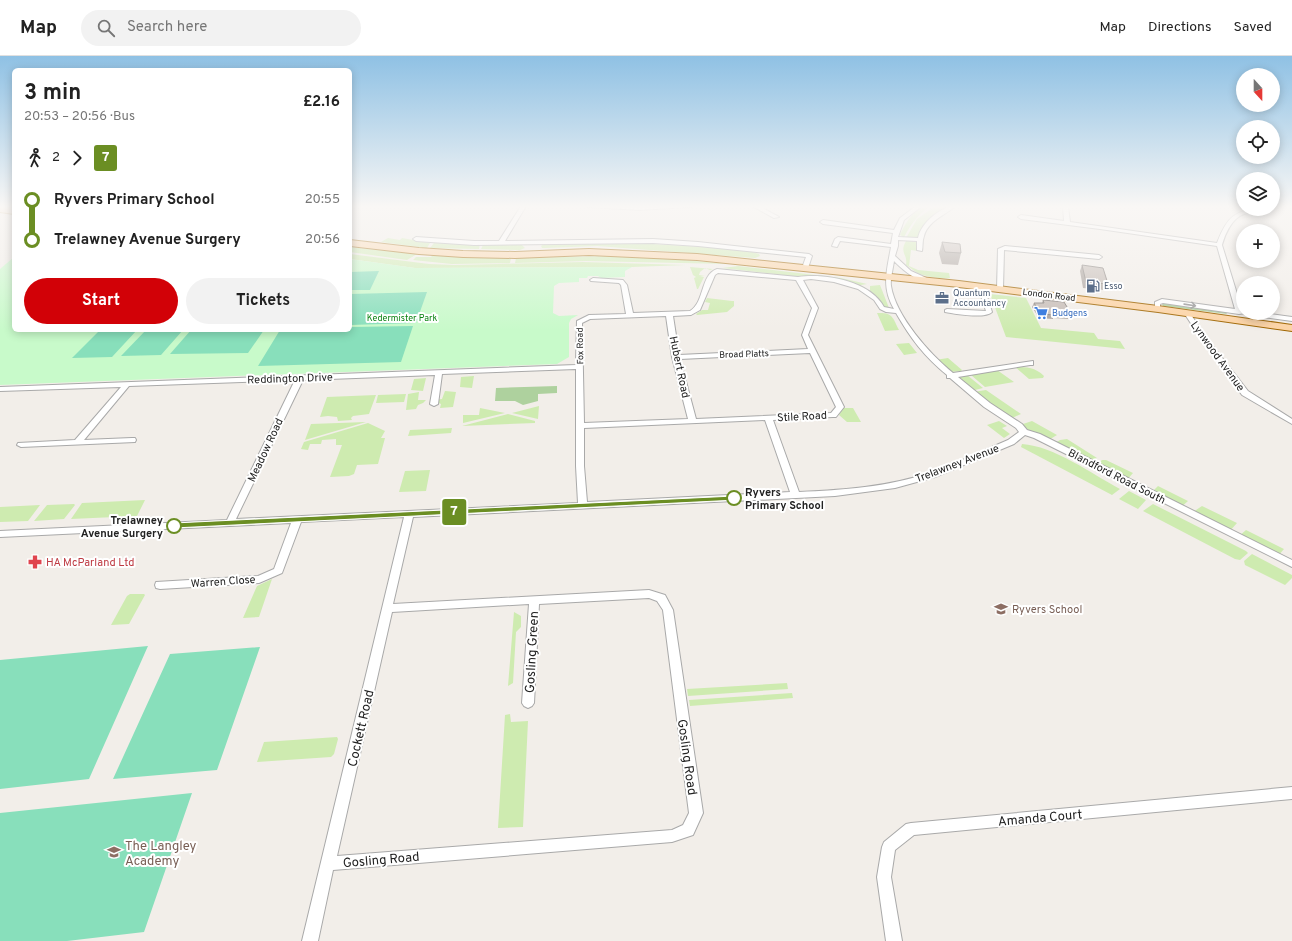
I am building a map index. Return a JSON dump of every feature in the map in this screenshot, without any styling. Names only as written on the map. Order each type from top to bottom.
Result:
[{"type":"main road","name":"London Road","points":[[387,247],[419,252],[463,254],[589,252],[697,257],[1000,289],[1292,328]]},
{"type":"street","points":[[536,247],[536,254]]},
{"type":"street","points":[[729,247],[809,256],[805,268]]},
{"type":"street","name":"Blandford Road South","points":[[895,247],[888,284],[891,299],[914,338],[934,361],[950,376],[987,405],[1019,426],[1024,432],[1037,436],[1292,564]]},
{"type":"street","points":[[1220,247],[1236,297]]},
{"type":"street","points":[[1000,289],[1001,249],[1099,257]]},
{"type":"street","points":[[892,256],[909,272],[929,281]]},
{"type":"street","name":"Fox Road","points":[[583,506],[580,466],[579,322],[589,317],[691,313],[698,310],[712,274],[717,271],[798,279]]},
{"type":"street","points":[[798,279],[811,276],[835,280],[860,288],[877,299],[882,308],[886,310],[898,311]]},
{"type":"street","points":[[593,280],[611,279],[621,281],[630,315]]},
{"type":"street","name":"Stile Road","points":[[580,426],[833,414],[840,407],[805,335],[815,308],[798,279]]},
{"type":"street","points":[[947,311],[985,314],[989,312],[981,287]]},
{"type":"street","points":[[1158,309],[1157,303],[1162,301],[1236,311]]},
{"type":"street","name":"Lynwood Avenue","points":[[1187,313],[1206,342],[1245,393],[1292,422]]},
{"type":"street","name":"Hubert Road","points":[[669,314],[676,357],[692,420]]},
{"type":"street","points":[[1280,317],[1292,319]]},
{"type":"street","name":"Broad Platts","points":[[676,357],[812,352]]},
{"type":"street","points":[[950,376],[1030,363]]},
{"type":"street","name":"Reddington Drive","points":[[0,389],[580,367]]},
{"type":"street","points":[[434,404],[439,372]]},
{"type":"street","name":"Meadow Road","points":[[230,523],[300,378]]},
{"type":"street","points":[[78,442],[126,384]]},
{"type":"street","points":[[768,417],[796,496]]},
{"type":"street","name":"Trelawney Avenue","points":[[0,534],[835,493],[895,485],[932,475],[1011,442],[1024,432]]},
{"type":"street","points":[[20,445],[132,440]]},
{"type":"street","name":"Cockett Road","points":[[310,941],[409,514]]},
{"type":"street","name":"Warren Close","points":[[160,585],[259,579],[278,571],[297,520]]},
{"type":"street","name":"Gosling Road","points":[[328,864],[672,836],[688,830],[696,813],[668,610],[661,598],[649,594],[387,608]]},
{"type":"street","name":"Gosling Green","points":[[528,703],[534,601]]},
{"type":"street","name":"Amanda Court","points":[[894,941],[884,877],[889,847],[911,829],[1292,793]]},
{"type":"green space","points":[[352,247],[417,254],[407,260],[352,252]]},
{"type":"green space","points":[[431,247],[479,247],[479,249]]},
{"type":"green space","points":[[482,247],[525,248],[520,250],[481,249]]},
{"type":"green space","points":[[614,247],[707,247],[759,254],[760,256],[755,258]]},
{"type":"green space","points":[[919,247],[918,251],[911,250],[909,266],[918,270],[949,273],[950,278],[937,278],[915,271],[906,265],[906,258],[903,248]]},
{"type":"green space","points":[[352,254],[429,264],[454,265],[583,262],[686,265],[632,267],[415,268],[352,259]]},
{"type":"green space","points":[[433,255],[511,258],[510,263],[452,264],[413,260],[416,257],[431,257]]},
{"type":"green space","points":[[612,256],[662,258],[729,264],[586,261],[515,263],[516,258]]},
{"type":"green space","name":"Kedermister Park","points":[[12,259],[12,332],[352,332],[352,259],[415,268],[632,267],[625,271],[625,277],[601,278],[598,276],[588,276],[587,278],[579,278],[579,282],[559,283],[554,286],[553,313],[559,316],[578,315],[571,319],[569,323],[569,357],[557,364],[0,385],[0,269]]},
{"type":"green space","points":[[738,266],[841,278],[867,284],[855,286],[818,277],[801,277],[722,268]]},
{"type":"green space","points":[[690,267],[705,268],[699,275],[705,276],[700,276],[704,277],[698,289],[694,278],[696,277],[693,275]]},
{"type":"green space","points":[[379,271],[370,290],[352,290],[352,272]]},
{"type":"green space","points":[[880,285],[889,308],[886,310],[870,294],[870,286]]},
{"type":"green space","points":[[427,292],[416,323],[352,325],[352,294]]},
{"type":"green space","points":[[990,294],[1026,298],[1041,328],[1094,333],[1098,339],[1120,341],[1125,349],[1006,337]]},
{"type":"green space","points":[[707,298],[734,301],[734,306],[727,312],[697,315],[696,314],[702,310],[708,310],[710,303],[705,302]]},
{"type":"green space","points":[[1168,303],[1225,311],[1227,314],[1163,306],[1162,304]]},
{"type":"green space","points":[[877,313],[886,314],[892,317],[899,330],[885,331]]},
{"type":"green space","points":[[413,326],[401,362],[258,366],[279,332],[352,332],[352,327]]},
{"type":"green space","points":[[98,332],[135,332],[112,357],[72,358]]},
{"type":"green space","points":[[144,332],[181,332],[161,355],[121,356]]},
{"type":"green space","points":[[189,332],[263,332],[248,353],[170,354]]},
{"type":"green space","points":[[909,343],[917,353],[904,355],[896,344]]},
{"type":"green space","points":[[948,358],[962,370],[950,372],[935,360]]},
{"type":"green space","points":[[1015,367],[1027,367],[1034,369],[1044,376],[1043,378],[1029,379]]},
{"type":"green space","points":[[997,370],[1014,382],[985,387],[971,375]]},
{"type":"green space","points":[[967,375],[983,388],[971,391],[958,378]]},
{"type":"green space","points":[[474,376],[472,388],[460,387],[461,377]]},
{"type":"green space","points":[[426,378],[423,391],[411,390],[414,379]]},
{"type":"green space","points":[[557,386],[557,393],[538,394],[538,401],[523,405],[515,401],[495,401],[496,388]]},
{"type":"green space","points":[[986,390],[1021,414],[1010,419],[973,392]]},
{"type":"green space","points":[[445,391],[456,392],[453,407],[440,408],[441,404],[434,400],[442,399]]},
{"type":"green space","points":[[419,392],[418,400],[426,400],[418,405],[416,409],[406,410],[408,394]]},
{"type":"green space","points":[[406,394],[404,402],[376,403],[378,395]]},
{"type":"green space","points":[[376,395],[369,414],[353,416],[351,418],[352,420],[338,421],[337,417],[320,417],[327,397]]},
{"type":"green space","points":[[539,406],[538,419],[512,413]]},
{"type":"green space","points":[[480,408],[505,413],[463,423],[463,415],[479,415]]},
{"type":"green space","points":[[840,408],[853,408],[861,422],[847,422],[839,415],[841,412]]},
{"type":"green space","points":[[508,414],[535,421],[535,423],[462,426]]},
{"type":"green space","points":[[999,421],[1007,426],[1002,428],[1010,434],[1004,438],[987,425]]},
{"type":"green space","points":[[1032,421],[1057,435],[1047,441],[1020,425]]},
{"type":"green space","points":[[366,422],[305,440],[311,424]]},
{"type":"green space","points":[[368,423],[385,431],[381,438],[385,438],[378,464],[357,465],[354,474],[349,476],[330,477],[342,445],[336,445],[336,439],[322,440],[321,444],[310,444],[308,450],[301,449],[304,442]]},
{"type":"green space","points":[[452,428],[451,433],[408,436],[410,430]]},
{"type":"green space","points":[[1067,439],[1097,458],[1089,462],[1053,444],[1060,440]]},
{"type":"green space","points":[[1022,444],[1034,446],[1060,455],[1120,489],[1112,495],[1021,447]]},
{"type":"green space","points":[[1102,460],[1106,460],[1133,473],[1126,481],[1095,466]]},
{"type":"green space","points":[[430,470],[426,491],[399,492],[405,471]]},
{"type":"green space","points":[[1158,486],[1188,501],[1179,509],[1150,494]]},
{"type":"green space","points":[[1129,491],[1146,500],[1138,509],[1119,499]]},
{"type":"green space","points":[[145,500],[137,516],[71,519],[82,503]]},
{"type":"green space","points":[[1153,504],[1248,553],[1240,560],[1235,559],[1143,511]]},
{"type":"green space","points":[[40,505],[28,521],[0,522],[0,507]]},
{"type":"green space","points":[[47,505],[75,505],[64,519],[34,521]]},
{"type":"green space","points":[[1202,506],[1237,523],[1229,532],[1190,514]]},
{"type":"green space","points":[[1246,530],[1284,549],[1277,557],[1238,537]]},
{"type":"green space","points":[[1252,554],[1292,575],[1292,578],[1285,585],[1245,565],[1244,561]]},
{"type":"green space","points":[[272,579],[259,617],[243,618],[257,586]]},
{"type":"green space","points":[[130,594],[145,595],[129,624],[111,625],[127,596]]},
{"type":"green space","points":[[514,612],[521,616],[521,627],[516,632],[513,683],[508,686]]},
{"type":"green space","points":[[148,646],[89,779],[0,789],[0,660]]},
{"type":"green space","points":[[260,647],[217,770],[113,779],[170,654]]},
{"type":"green space","points":[[787,683],[788,689],[688,696],[687,689]]},
{"type":"green space","points":[[792,693],[793,698],[690,706],[689,700]]},
{"type":"green space","points":[[510,714],[511,722],[528,721],[523,827],[498,828],[505,715]]},
{"type":"green space","points":[[337,737],[338,739],[334,754],[331,757],[257,762],[264,742]]},
{"type":"green space","points":[[192,793],[144,932],[67,941],[0,941],[0,813]]},
{"type":"building","points":[[944,247],[960,247],[961,253],[945,252]]},
{"type":"building","points":[[1082,265],[1103,268],[1108,284],[1086,282]]},
{"type":"building","points":[[1043,300],[1064,302],[1072,315],[1041,314],[1034,303],[1044,303]]},
{"type":"bus line","name":"7","points":[[174,526],[734,498]]},
{"type":"place","name":"Esso","points":[[1093,286]]},
{"type":"place","name":"Quantum Accountancy","points":[[942,298]]},
{"type":"place","name":"Budgens","points":[[1041,313]]},
{"type":"place","name":"Ryvers Primary School","points":[[734,498]]},
{"type":"place","name":"Trelawney Avenue Surgery","points":[[174,526]]},
{"type":"place","name":"HA McParland Ltd","points":[[35,562]]},
{"type":"place","name":"Ryvers School","points":[[1001,609]]},
{"type":"place","name":"The Langley Academy","points":[[114,852]]}]
